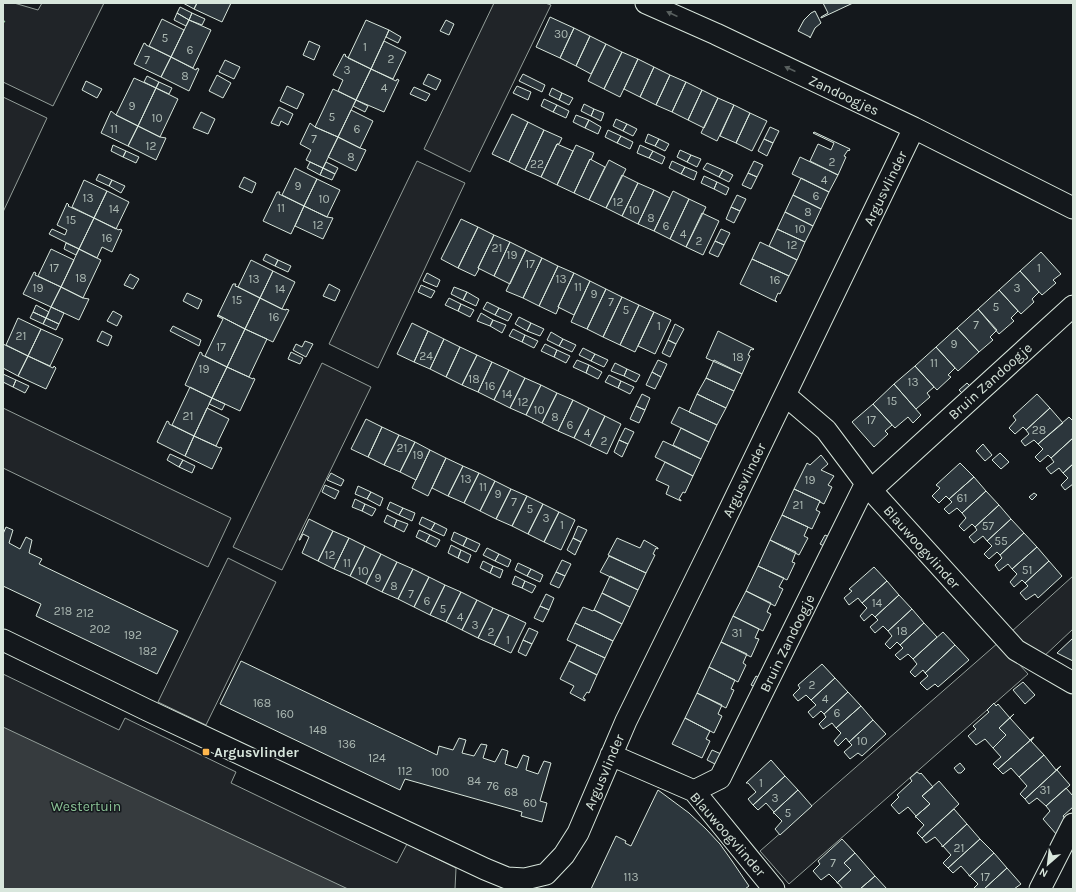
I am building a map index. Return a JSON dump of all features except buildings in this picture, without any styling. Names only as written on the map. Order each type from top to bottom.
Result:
[{"type":"street","name":"Zandoogjes","points":[[646,3],[716,34],[914,128],[1073,208]]},
{"type":"street","name":"Argusvlinder","points":[[3,640],[485,869],[507,878],[525,879],[546,874],[564,855],[578,833],[626,721],[914,128]]},
{"type":"street","name":"Zandoogjes","points":[[1040,191],[1073,218]]},
{"type":"street","name":"Bruin Zandoogje","points":[[694,791],[720,778],[869,486],[1073,306]]},
{"type":"street","name":"Blauwoogvlinder","points":[[785,395],[826,430],[869,486],[1016,650],[1073,683]]},
{"type":"street","name":"Blauwoogvlinder","points":[[611,755],[694,791],[774,889]]},
{"type":"street","points":[[1040,889],[1073,824]]},
{"type":"green space","points":[[3,3],[14,3],[38,10],[42,3],[104,3],[53,106],[3,82]]},
{"type":"green space","points":[[494,3],[545,3],[551,5],[470,172],[424,149]]},
{"type":"green space","points":[[3,97],[47,118],[3,212]]},
{"type":"green space","points":[[417,161],[465,183],[378,368],[329,344]]},
{"type":"green space","points":[[322,363],[371,387],[282,570],[233,547]]},
{"type":"green space","points":[[3,408],[231,518],[208,567],[3,468]]},
{"type":"green space","points":[[228,558],[276,582],[206,725],[158,702]]},
{"type":"green space","points":[[1073,576],[1073,629],[1041,659],[1011,632]]},
{"type":"green space","points":[[999,642],[1028,674],[789,884],[760,851]]},
{"type":"green space","name":"Westertuin","points":[[3,674],[119,730],[125,718],[236,772],[231,783],[397,863],[407,844],[456,868],[455,889],[3,889]]},
{"type":"shaded area","points":[[3,727],[348,889],[3,889]]},
{"type":"place","name":"Argusvlinder","points":[[206,752]]}]
